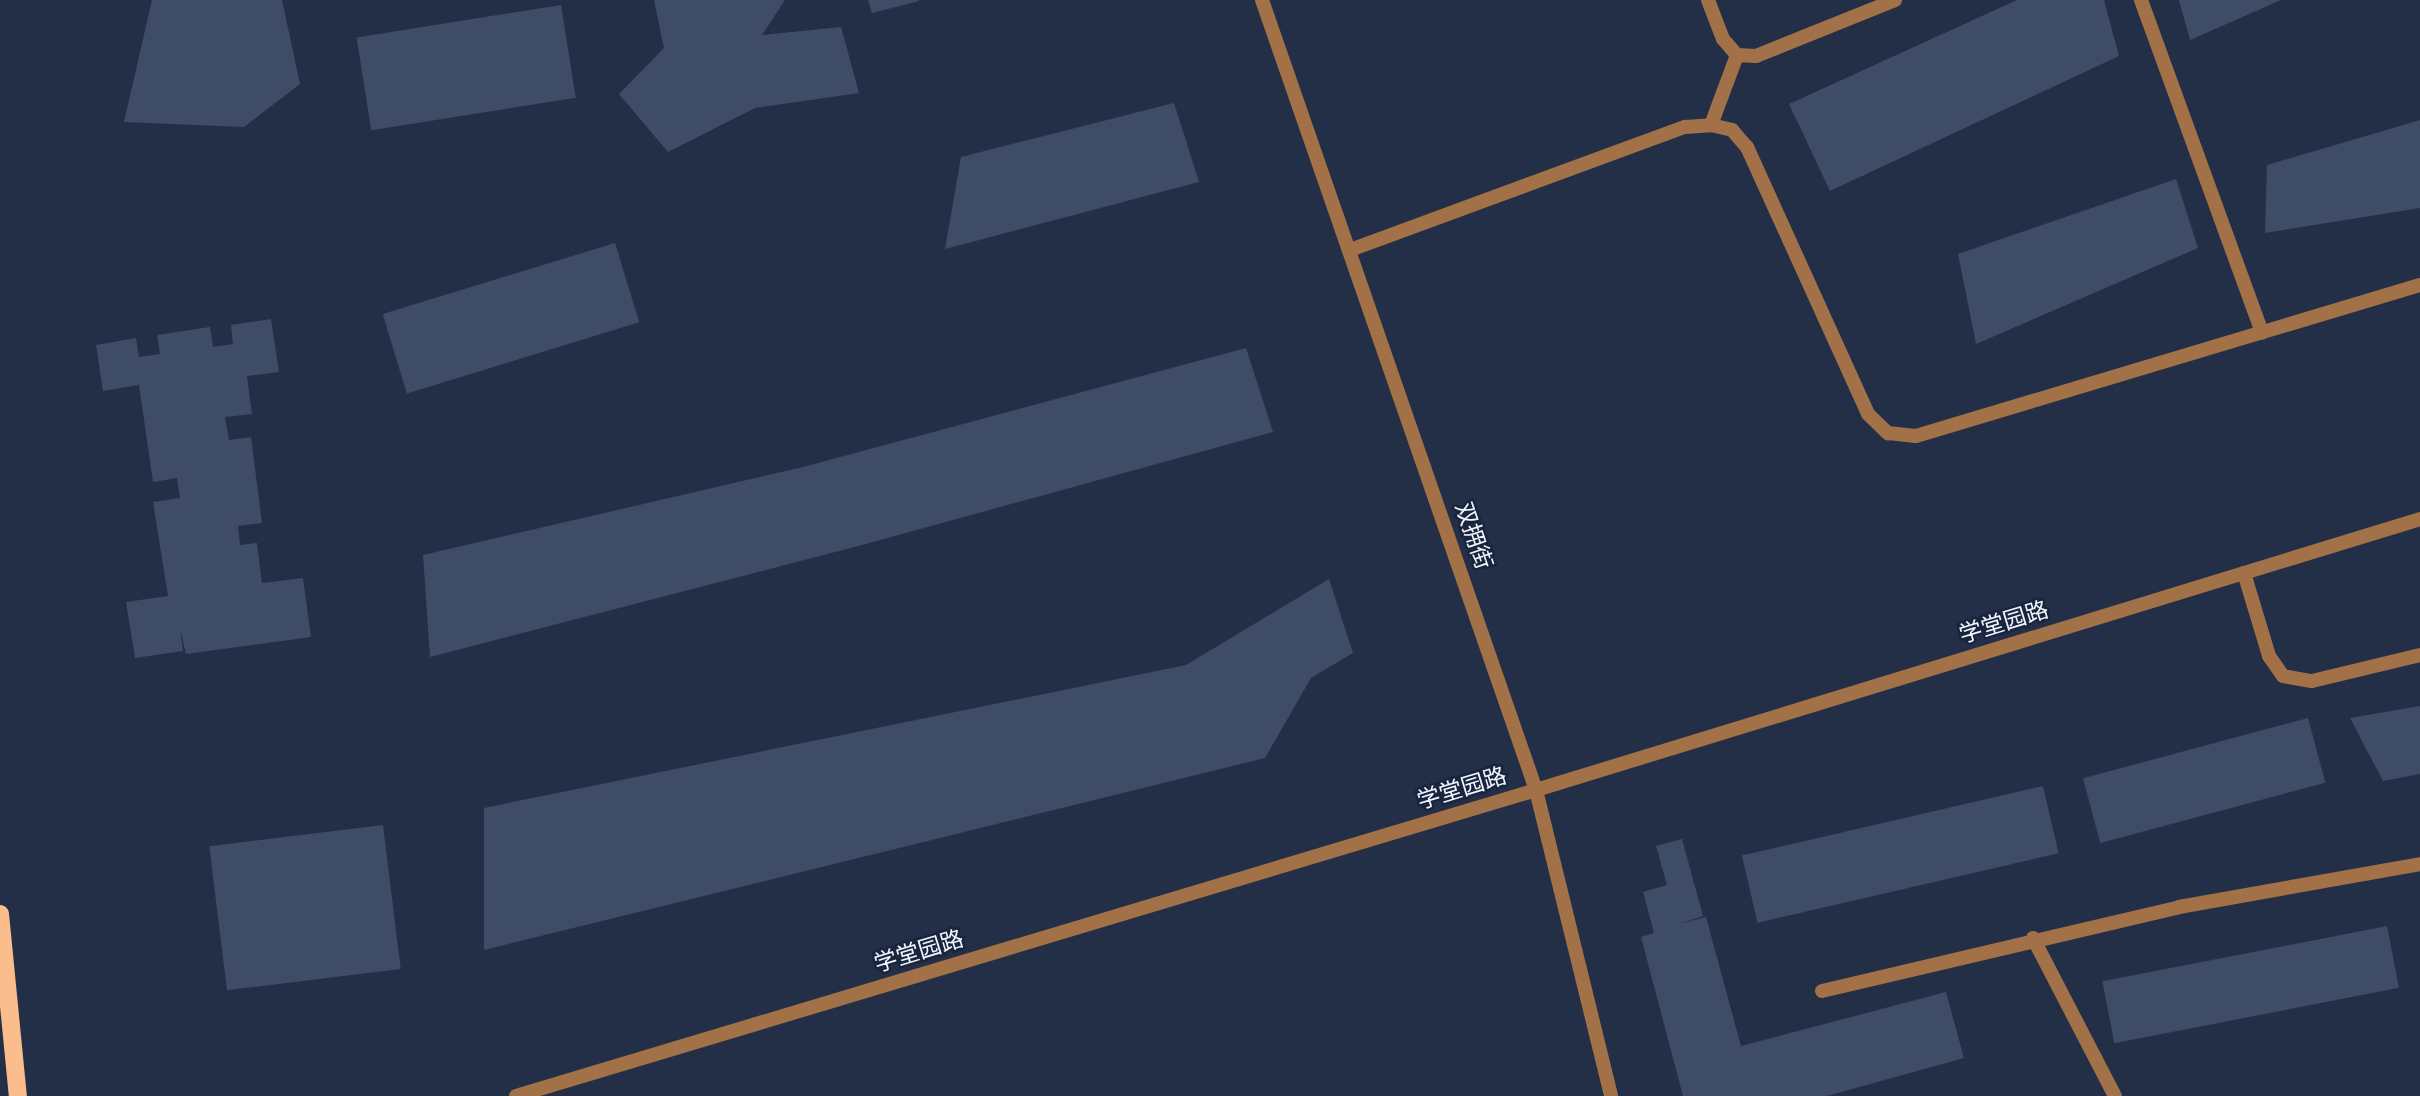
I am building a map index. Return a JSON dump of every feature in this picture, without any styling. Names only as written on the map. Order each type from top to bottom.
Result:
[{"type":"main road","points":[[0,914],[18,1096]]},
{"type":"street","name":"双拥街","points":[[1262,0],[1536,790],[1611,1096]]},
{"type":"street","points":[[1708,0],[1723,39],[1737,55],[1756,56],[1895,0]]},
{"type":"street","points":[[2141,0],[2262,333]]},
{"type":"street","points":[[1711,124],[1737,55]]},
{"type":"street","points":[[1350,250],[1685,127],[1711,124],[1732,130],[1747,146],[1868,414],[1888,433],[1916,436],[2420,285]]},
{"type":"street","name":"学堂园路","points":[[516,1096],[1536,790],[2420,519]]},
{"type":"street","points":[[2244,573],[2269,656],[2283,676],[2312,681],[2420,655]]},
{"type":"street","points":[[1822,990],[2033,938],[2179,906],[2420,864]]},
{"type":"street","points":[[2033,938],[2115,1096]]},
{"type":"building","points":[[152,0],[282,0],[300,84],[244,127],[124,122]]},
{"type":"building","points":[[654,0],[785,0],[762,35],[841,27],[859,93],[755,108],[668,152],[619,94],[664,48]]},
{"type":"building","points":[[868,0],[919,0],[919,1],[872,13]]},
{"type":"building","points":[[2017,0],[2104,0],[2119,56],[1830,191],[1789,104]]},
{"type":"building","points":[[2179,0],[2281,0],[2190,40]]},
{"type":"building","points":[[561,5],[576,98],[371,130],[357,37]]},
{"type":"building","points":[[1174,103],[1199,182],[945,249],[961,157]]},
{"type":"building","points":[[2420,120],[2420,208],[2265,233],[2267,165]]},
{"type":"building","points":[[2176,179],[2198,248],[1976,344],[1958,254]]},
{"type":"building","points":[[615,243],[639,322],[407,393],[383,314]]},
{"type":"building","points":[[271,319],[279,372],[247,376],[252,414],[225,417],[229,440],[251,437],[262,523],[238,526],[240,545],[257,543],[262,583],[303,578],[311,637],[186,654],[180,629],[183,651],[135,658],[126,602],[168,596],[153,502],[180,498],[177,478],[153,482],[139,385],[103,391],[96,345],[136,338],[139,357],[160,354],[157,335],[210,327],[213,347],[233,344],[231,325]]},
{"type":"building","points":[[1246,348],[1273,432],[862,545],[430,657],[423,555],[803,467]]},
{"type":"building","points":[[1329,579],[1353,653],[1311,678],[1265,758],[484,950],[484,808],[1186,665]]},
{"type":"building","points":[[2420,706],[2420,774],[2383,781],[2350,718]]},
{"type":"building","points":[[2308,718],[2325,783],[2100,843],[2083,778]]},
{"type":"building","points":[[2043,786],[2059,853],[1757,923],[1742,856]]},
{"type":"building","points":[[383,825],[401,969],[227,990],[209,846]]},
{"type":"building","points":[[1682,839],[1703,916],[1679,924],[1706,917],[1741,1046],[1946,992],[1964,1058],[1827,1096],[1683,1096],[1641,937],[1654,933],[1643,892],[1667,885],[1656,846]]},
{"type":"building","points":[[2387,926],[2399,988],[2114,1043],[2102,981]]}]
